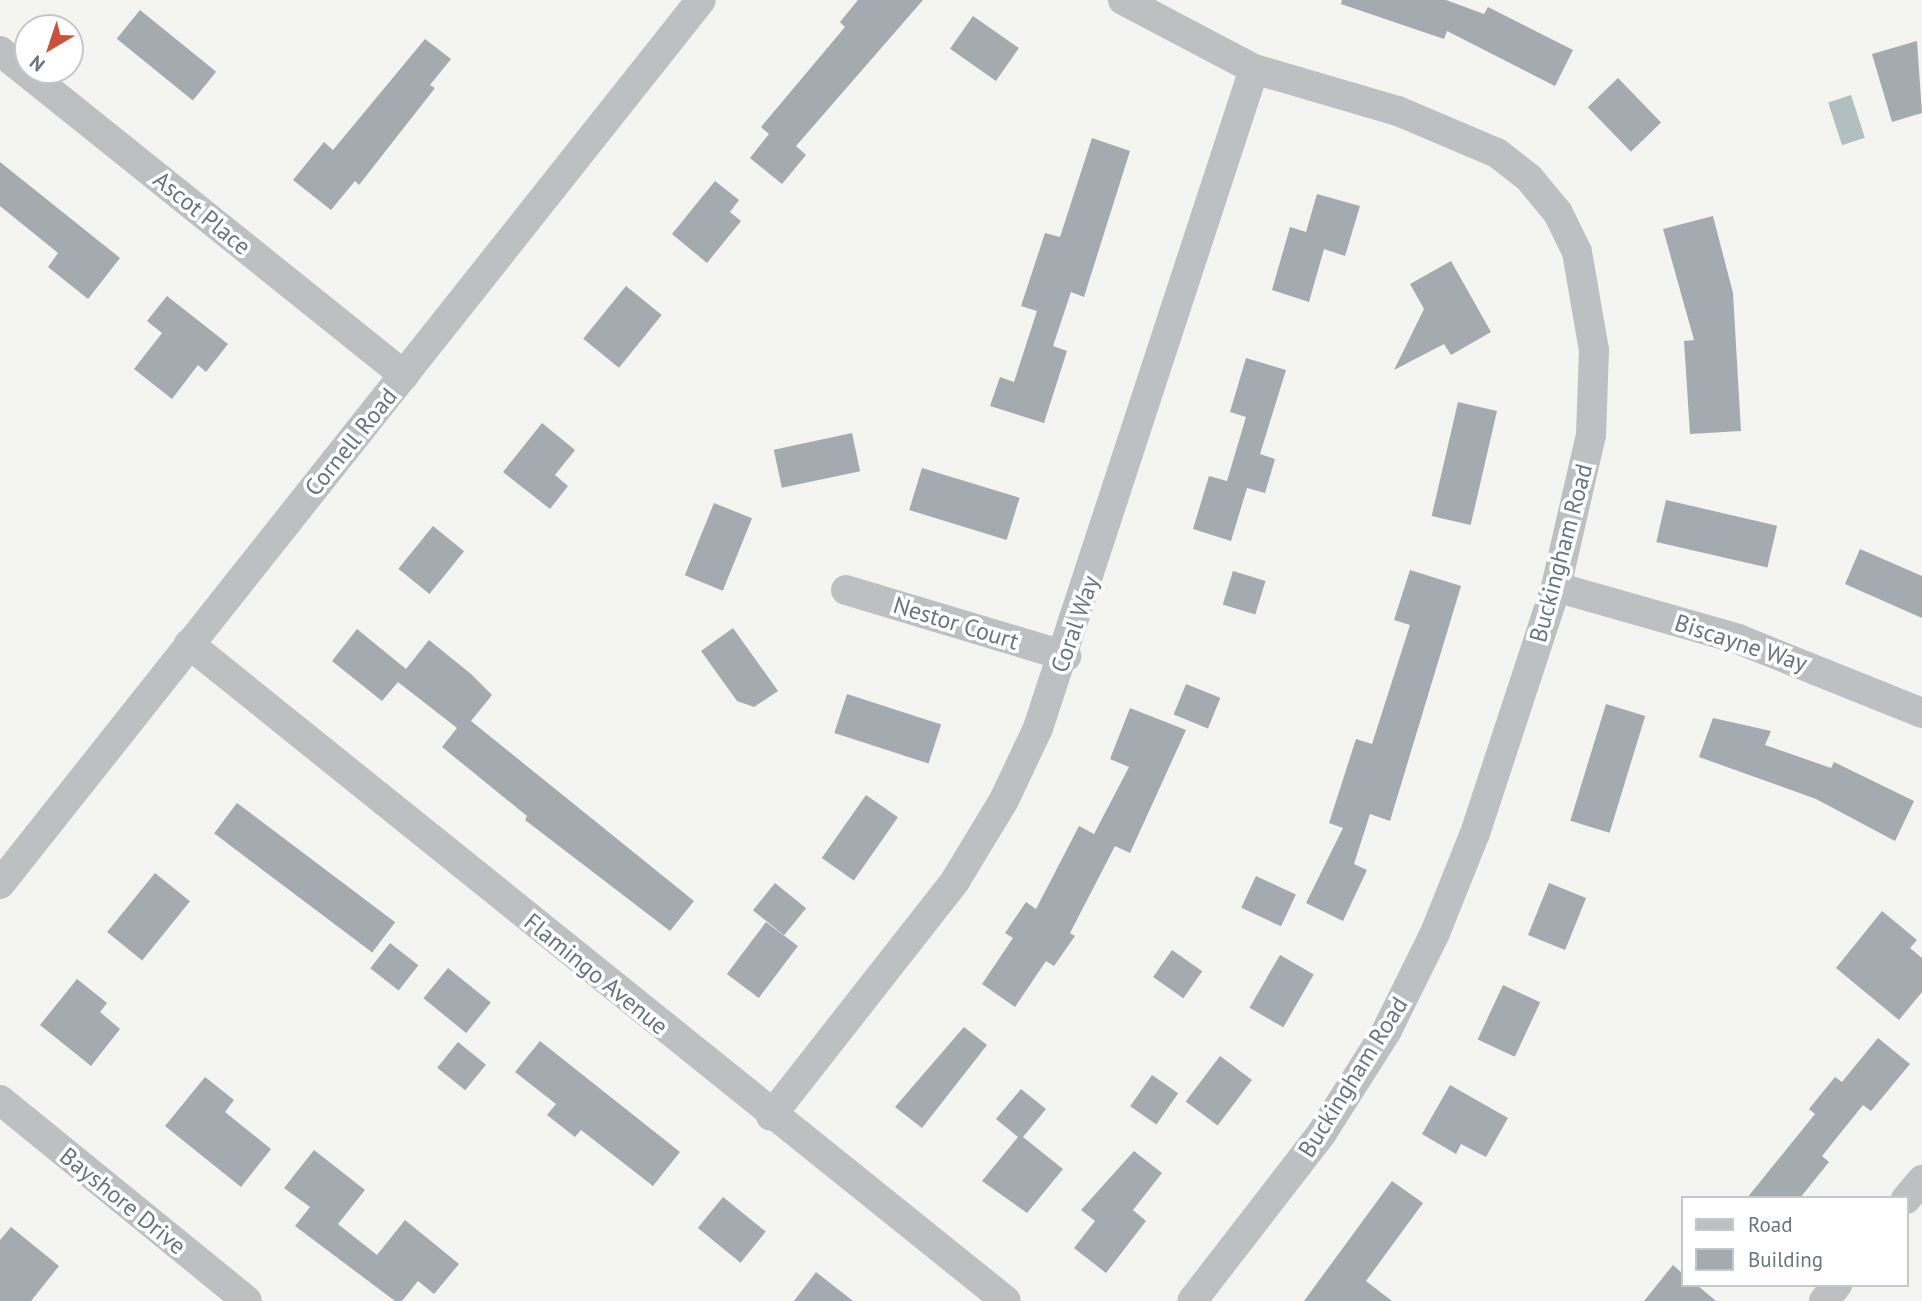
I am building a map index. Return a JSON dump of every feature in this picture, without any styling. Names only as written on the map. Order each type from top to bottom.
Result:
[{"type":"street","name":"Cornell Road","points":[[0,884],[701,0]]},
{"type":"street","name":"Buckingham Road","points":[[1123,0],[1254,69],[1455,131],[1497,153],[1529,178],[1558,213],[1577,252],[1594,350],[1591,435],[1556,587],[1475,833],[1411,985],[1322,1133],[1192,1301]]},
{"type":"street","name":"Ascot Place","points":[[0,51],[404,375]]},
{"type":"street","name":"Coral Way","points":[[771,1116],[955,881],[1004,800],[1066,656],[1254,69]]},
{"type":"street","name":"Biscayne Way","points":[[1556,587],[1738,639],[1922,713]]},
{"type":"street","name":"Nestor Court","points":[[846,590],[1066,656]]},
{"type":"street","name":"Flamingo Avenue","points":[[189,644],[771,1116],[1006,1301]]},
{"type":"street","name":"Bayshore Drive","points":[[0,1100],[247,1301]]},
{"type":"street","points":[[1908,1197],[1922,1180]]},
{"type":"street","points":[[1824,1301],[1835,1287]]},
{"type":"shaded area","points":[[1851,95],[1865,138],[1842,145],[1828,102]]},
{"type":"building","points":[[858,0],[923,0],[796,146],[806,155],[782,184],[750,158],[769,134],[761,127],[845,27],[840,22]]},
{"type":"building","points":[[1342,0],[1446,0],[1484,14],[1488,7],[1573,50],[1555,86],[1447,31],[1444,39],[1341,4]]},
{"type":"building","points":[[140,10],[216,72],[193,100],[117,39]]},
{"type":"building","points":[[973,16],[1019,48],[996,81],[950,49]]},
{"type":"building","points":[[425,39],[451,59],[430,85],[435,88],[359,185],[355,181],[331,210],[293,180],[324,142],[333,150]]},
{"type":"building","points":[[1917,41],[1922,113],[1892,122],[1872,54]]},
{"type":"building","points":[[1618,78],[1661,123],[1631,152],[1588,107]]},
{"type":"building","points":[[1092,138],[1130,151],[1084,297],[1071,292],[1053,346],[1067,351],[1044,423],[990,406],[1000,377],[1014,382],[1037,311],[1021,306],[1045,233],[1060,237]]},
{"type":"building","points":[[0,162],[120,258],[88,299],[48,267],[58,253],[0,206]]},
{"type":"building","points":[[715,181],[739,200],[730,212],[741,221],[707,263],[672,234]]},
{"type":"building","points":[[1317,194],[1360,206],[1345,256],[1324,249],[1309,302],[1272,290],[1290,227],[1306,232]]},
{"type":"building","points":[[1713,216],[1733,293],[1741,431],[1690,434],[1684,341],[1694,340],[1663,229]]},
{"type":"building","points":[[1451,261],[1491,332],[1451,355],[1444,344],[1394,370],[1424,309],[1410,284]]},
{"type":"building","points":[[626,286],[662,315],[619,368],[583,339]]},
{"type":"building","points":[[167,296],[228,344],[206,372],[198,365],[172,399],[134,369],[162,333],[147,321]]},
{"type":"building","points":[[1246,358],[1286,370],[1260,454],[1275,459],[1265,493],[1247,488],[1231,541],[1193,529],[1209,476],[1227,481],[1246,417],[1230,412]]},
{"type":"building","points":[[1458,402],[1497,411],[1471,525],[1432,516]]},
{"type":"building","points":[[542,423],[575,450],[555,475],[568,486],[550,509],[503,472]]},
{"type":"building","points":[[852,433],[860,471],[782,488],[774,450]]},
{"type":"building","points":[[922,468],[1020,498],[1007,540],[909,510]]},
{"type":"building","points":[[1666,500],[1777,526],[1767,568],[1656,542]]},
{"type":"building","points":[[714,503],[752,518],[723,591],[685,575]]},
{"type":"building","points":[[433,526],[464,551],[429,594],[398,569]]},
{"type":"building","points":[[1860,549],[1922,576],[1922,618],[1845,584]]},
{"type":"building","points":[[1410,570],[1461,586],[1390,821],[1370,814],[1354,864],[1367,870],[1343,921],[1306,903],[1343,828],[1329,823],[1356,739],[1372,744],[1410,625],[1394,620]]},
{"type":"building","points":[[1233,571],[1266,581],[1255,614],[1223,604]]},
{"type":"building","points":[[733,628],[778,691],[754,707],[737,701],[701,651]]},
{"type":"building","points":[[357,629],[406,669],[429,640],[471,674],[492,695],[471,721],[694,901],[670,931],[525,820],[527,816],[442,747],[457,728],[398,682],[382,701],[332,661]]},
{"type":"building","points":[[1186,684],[1220,698],[1208,728],[1174,715]]},
{"type":"building","points":[[847,694],[941,725],[928,764],[834,733]]},
{"type":"building","points":[[1606,704],[1645,716],[1610,833],[1570,821]]},
{"type":"building","points":[[1130,708],[1186,730],[1130,853],[1115,846],[1070,933],[1075,936],[1054,966],[1046,961],[1015,1007],[982,984],[1013,938],[1005,933],[1026,902],[1036,909],[1079,826],[1094,834],[1129,767],[1110,759]]},
{"type":"building","points":[[1713,718],[1771,731],[1765,745],[1831,768],[1834,762],[1914,801],[1895,841],[1816,799],[1699,757]]},
{"type":"building","points":[[866,795],[898,817],[854,880],[822,858]]},
{"type":"building","points":[[237,803],[395,922],[372,953],[214,833]]},
{"type":"building","points":[[155,873],[190,901],[142,960],[107,932]]},
{"type":"building","points":[[1256,876],[1296,895],[1281,926],[1241,908]]},
{"type":"building","points":[[775,883],[806,908],[784,935],[753,910]]},
{"type":"building","points":[[1549,883],[1586,898],[1565,950],[1528,935]]},
{"type":"building","points":[[1882,911],[1917,940],[1910,948],[1922,958],[1922,992],[1899,1020],[1836,968]]},
{"type":"building","points":[[766,922],[798,946],[759,998],[727,974]]},
{"type":"building","points":[[390,943],[418,965],[399,990],[370,968]]},
{"type":"building","points":[[1172,950],[1202,971],[1183,998],[1153,977]]},
{"type":"building","points":[[1280,955],[1314,975],[1283,1027],[1250,1008]]},
{"type":"building","points":[[448,968],[491,1003],[466,1033],[423,998]]},
{"type":"building","points":[[77,979],[107,1003],[100,1012],[120,1029],[91,1066],[40,1025]]},
{"type":"building","points":[[1503,985],[1540,1002],[1515,1057],[1478,1039]]},
{"type":"building","points":[[964,1027],[987,1045],[922,1128],[895,1107]]},
{"type":"building","points":[[1878,1038],[1910,1064],[1871,1111],[1863,1105],[1822,1156],[1829,1162],[1802,1196],[1749,1196],[1815,1114],[1809,1109],[1835,1077],[1842,1082]]},
{"type":"building","points":[[540,1041],[680,1152],[653,1186],[581,1130],[575,1137],[547,1115],[556,1104],[515,1072]]},
{"type":"building","points":[[458,1042],[486,1065],[465,1090],[437,1068]]},
{"type":"building","points":[[1220,1056],[1252,1080],[1218,1126],[1186,1102]]},
{"type":"building","points":[[1152,1075],[1178,1093],[1156,1124],[1130,1106]]},
{"type":"building","points":[[205,1077],[234,1100],[225,1112],[271,1149],[241,1187],[165,1126]]},
{"type":"building","points":[[1450,1085],[1508,1118],[1486,1157],[1461,1144],[1456,1154],[1422,1134]]},
{"type":"building","points":[[1021,1089],[1046,1109],[1023,1137],[1063,1169],[1027,1213],[982,1181],[1018,1137],[996,1119]]},
{"type":"building","points":[[314,1150],[365,1190],[338,1224],[377,1255],[405,1220],[459,1264],[434,1294],[418,1281],[402,1301],[395,1301],[295,1226],[310,1207],[284,1188]]},
{"type":"building","points":[[1134,1151],[1162,1173],[1133,1210],[1146,1221],[1106,1273],[1074,1248],[1095,1221],[1081,1210]]},
{"type":"building","points":[[1392,1181],[1423,1203],[1366,1281],[1392,1301],[1304,1301]]},
{"type":"building","points":[[723,1197],[766,1232],[741,1263],[698,1228]]},
{"type":"building","points":[[11,1227],[59,1266],[31,1301],[0,1301],[0,1240]]},
{"type":"building","points":[[1673,1265],[1680,1271],[1680,1287],[1699,1287],[1716,1301],[1644,1301]]},
{"type":"building","points":[[816,1272],[853,1301],[794,1301]]}]
